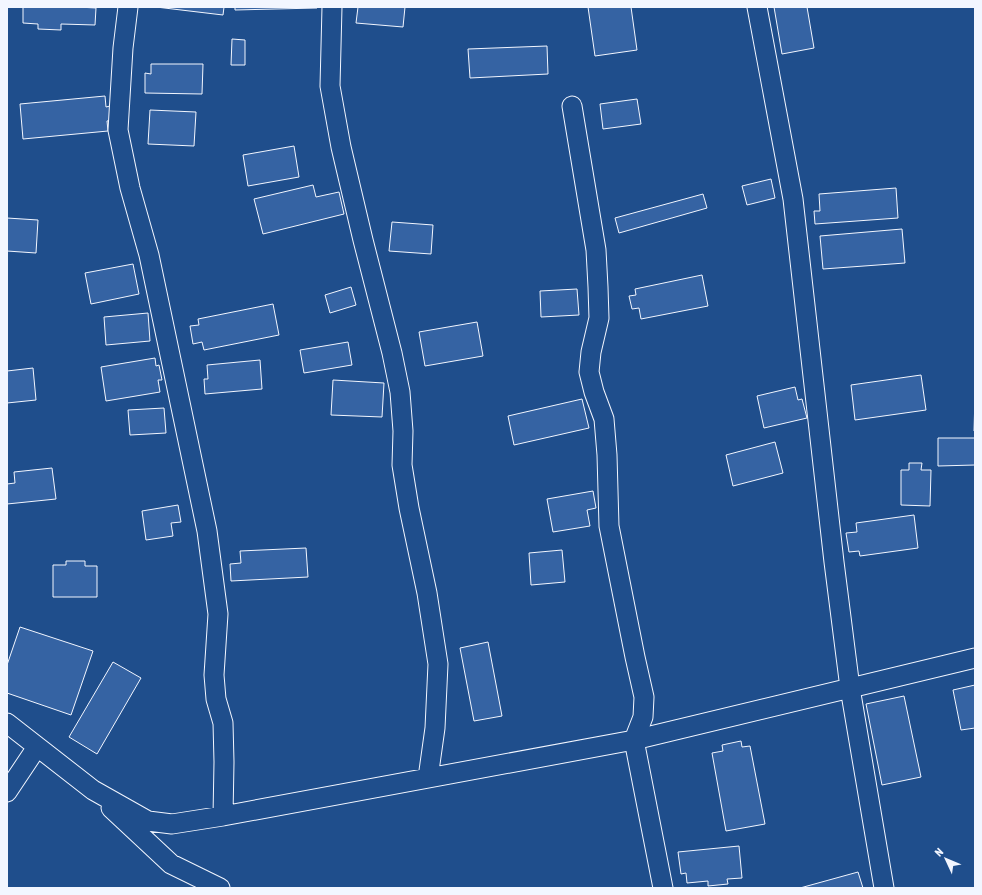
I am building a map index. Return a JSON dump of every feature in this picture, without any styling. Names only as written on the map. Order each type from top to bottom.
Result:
[{"type":"street","points":[[128,7],[123,48],[118,130],[130,188],[149,255],[207,531],[218,614],[214,675],[216,699],[223,723],[223,816]]},
{"type":"street","points":[[332,7],[330,86],[345,162],[392,353],[400,392],[403,431],[402,466],[409,508],[427,593],[438,664],[435,728],[428,778]]},
{"type":"street","points":[[757,7],[793,199],[834,562],[850,688],[884,888]]},
{"type":"street","points":[[572,106],[596,250],[599,318],[591,352],[589,372],[594,392],[604,419],[607,455],[609,526],[644,697],[643,717],[634,740],[663,888]]},
{"type":"street","points":[[93,790],[148,821],[172,824],[223,816],[634,740],[975,658]]},
{"type":"street","points":[[7,723],[93,790],[133,830],[171,864],[220,888]]},
{"type":"street","points":[[7,792],[37,747]]},
{"type":"building","points":[[23,7],[96,8],[95,25],[61,24],[61,30],[38,29],[38,24],[23,23]]},
{"type":"building","points":[[156,7],[224,7],[223,15]]},
{"type":"building","points":[[235,7],[317,7],[317,8],[235,10]]},
{"type":"building","points":[[358,7],[405,7],[403,27],[356,23]]},
{"type":"building","points":[[588,7],[631,7],[637,50],[595,56]]},
{"type":"building","points":[[774,7],[807,7],[814,48],[782,54]]},
{"type":"building","points":[[232,39],[245,40],[245,65],[231,65]]},
{"type":"building","points":[[547,46],[548,74],[470,78],[468,49]]},
{"type":"building","points":[[151,64],[203,64],[202,94],[145,93],[145,73],[151,74]]},
{"type":"building","points":[[105,96],[106,107],[110,106],[112,120],[107,121],[108,131],[23,139],[20,104]]},
{"type":"building","points":[[637,99],[641,124],[603,129],[600,104]]},
{"type":"building","points":[[150,110],[196,112],[194,146],[148,144]]},
{"type":"building","points":[[294,146],[299,177],[248,186],[243,155]]},
{"type":"building","points":[[771,179],[775,198],[747,205],[742,186]]},
{"type":"building","points":[[313,185],[316,197],[339,192],[344,214],[263,234],[254,199]]},
{"type":"building","points":[[896,188],[898,218],[815,224],[814,211],[820,211],[819,194]]},
{"type":"building","points":[[703,194],[707,208],[619,233],[615,218]]},
{"type":"building","points":[[7,218],[38,220],[36,253],[7,251]]},
{"type":"building","points":[[392,222],[433,225],[431,254],[389,251]]},
{"type":"building","points":[[902,229],[905,263],[823,269],[820,236]]},
{"type":"building","points":[[133,264],[139,294],[91,304],[85,273]]},
{"type":"building","points":[[702,275],[708,306],[641,319],[639,308],[632,309],[629,296],[636,295],[635,289]]},
{"type":"building","points":[[351,287],[356,305],[330,313],[325,295]]},
{"type":"building","points":[[577,289],[579,315],[541,317],[540,291]]},
{"type":"building","points":[[273,304],[279,335],[204,350],[202,342],[193,344],[190,326],[199,325],[198,319]]},
{"type":"building","points":[[148,313],[150,341],[106,345],[104,317]]},
{"type":"building","points":[[477,322],[483,356],[425,366],[419,332]]},
{"type":"building","points":[[348,342],[352,365],[304,373],[300,350]]},
{"type":"building","points":[[155,358],[156,366],[159,365],[162,380],[158,380],[160,392],[106,401],[101,367]]},
{"type":"building","points":[[260,360],[262,389],[205,394],[204,379],[208,379],[207,365]]},
{"type":"building","points":[[33,368],[36,400],[7,403],[7,371]]},
{"type":"building","points":[[921,375],[926,410],[855,420],[851,385]]},
{"type":"building","points":[[333,380],[384,383],[382,417],[331,415]]},
{"type":"building","points":[[795,387],[798,400],[802,399],[807,418],[764,428],[757,396]]},
{"type":"building","points":[[975,396],[975,432],[974,431]]},
{"type":"building","points":[[582,399],[589,428],[514,445],[508,416]]},
{"type":"building","points":[[164,408],[166,433],[130,435],[128,410]]},
{"type":"building","points":[[938,438],[975,438],[975,465],[938,466]]},
{"type":"building","points":[[775,442],[783,473],[733,486],[726,455]]},
{"type":"building","points":[[909,463],[922,463],[921,470],[931,470],[930,506],[901,505],[901,470],[909,470]]},
{"type":"building","points":[[52,468],[56,499],[7,504],[7,484],[15,483],[14,472]]},
{"type":"building","points":[[593,491],[596,508],[587,510],[590,526],[553,532],[547,499]]},
{"type":"building","points":[[178,505],[181,522],[171,523],[173,536],[146,540],[142,511]]},
{"type":"building","points":[[914,515],[918,548],[860,556],[859,551],[849,552],[846,533],[857,532],[856,523]]},
{"type":"building","points":[[306,548],[308,577],[231,581],[230,564],[241,563],[240,551]]},
{"type":"building","points":[[562,550],[565,582],[531,585],[529,553]]},
{"type":"building","points":[[66,561],[85,561],[85,566],[97,566],[97,597],[53,597],[53,565],[66,565]]},
{"type":"building","points":[[20,627],[93,651],[71,715],[7,693],[7,665]]},
{"type":"building","points":[[488,642],[502,716],[474,721],[460,648]]},
{"type":"building","points":[[113,662],[141,678],[97,754],[69,737]]},
{"type":"building","points":[[975,685],[975,728],[961,730],[953,690]]},
{"type":"building","points":[[904,696],[921,777],[882,785],[866,704]]},
{"type":"building","points":[[741,741],[742,747],[750,746],[765,824],[726,831],[712,753],[723,751],[722,745]]},
{"type":"building","points":[[739,846],[742,878],[727,879],[728,884],[708,886],[708,881],[687,883],[686,873],[681,874],[678,852]]},
{"type":"building","points":[[858,872],[863,888],[800,888]]}]
